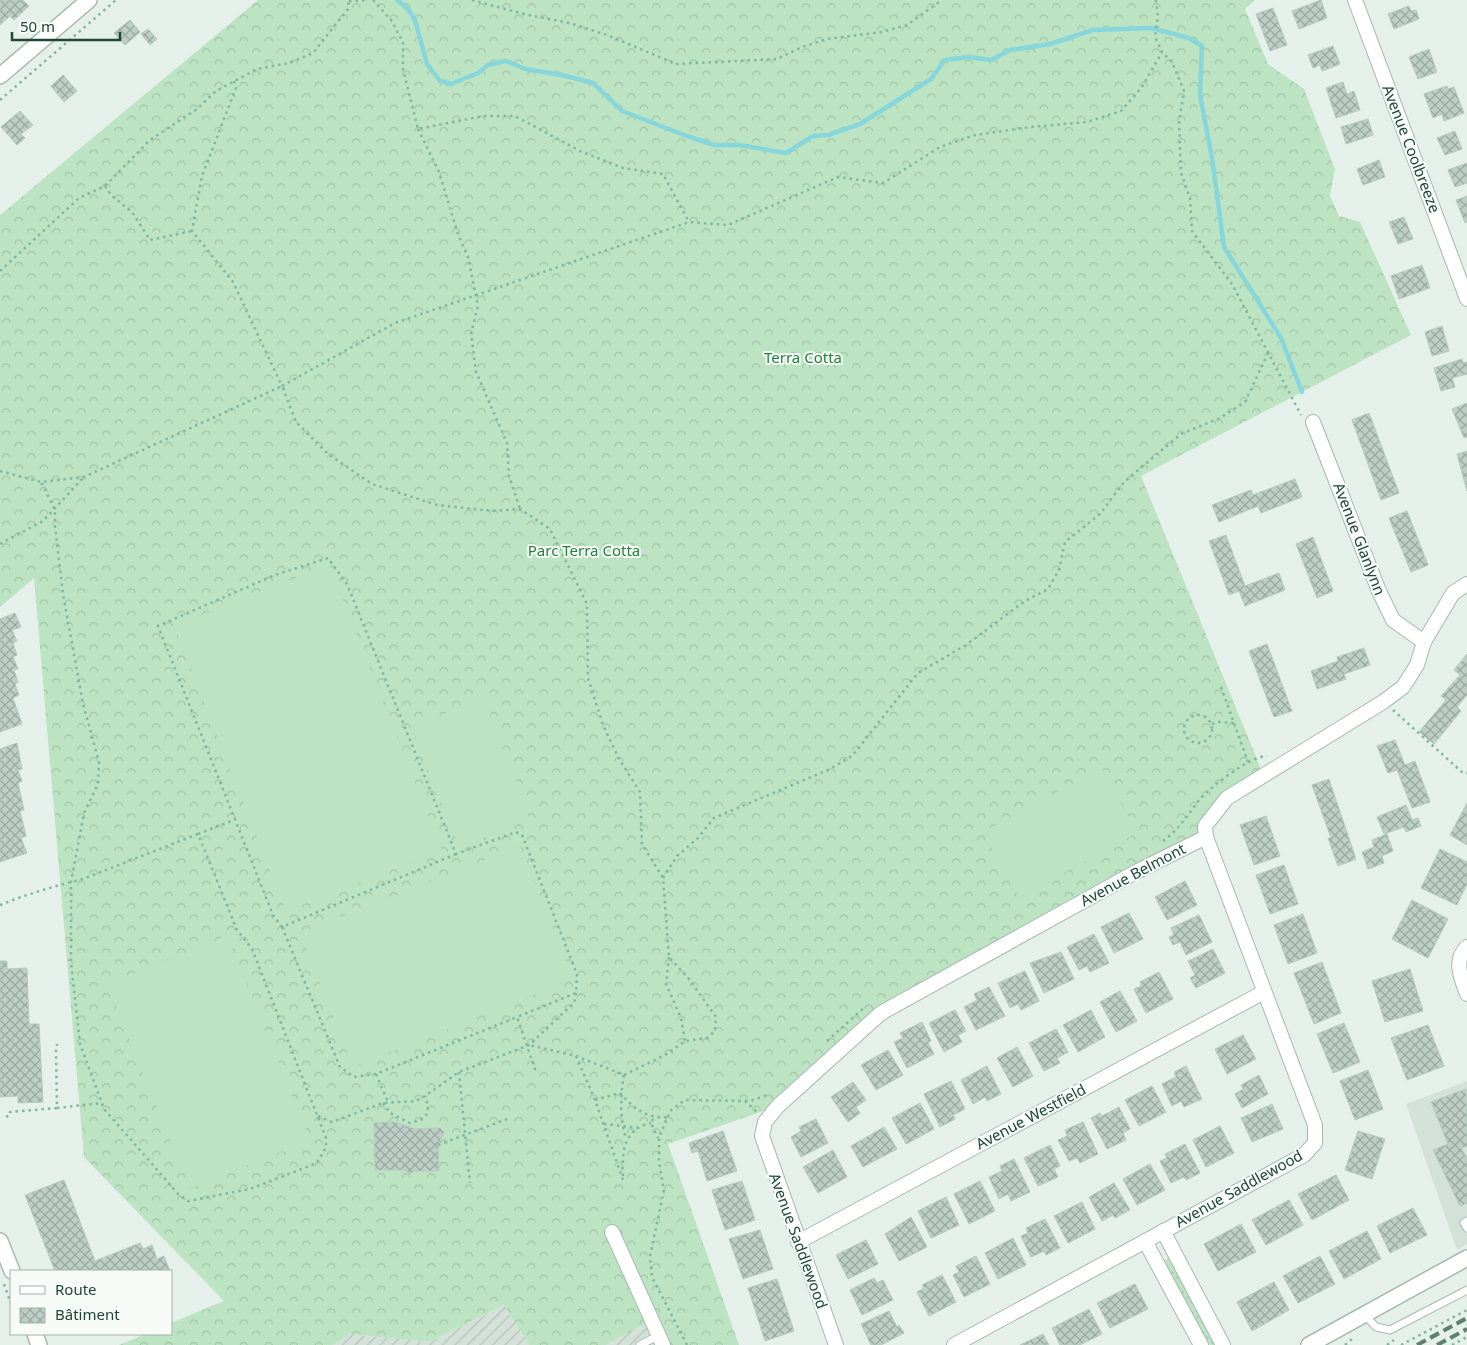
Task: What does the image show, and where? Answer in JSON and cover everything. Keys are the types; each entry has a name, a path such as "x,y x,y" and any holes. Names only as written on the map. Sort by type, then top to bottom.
{"street":[{"path":"0,76 89,0"},
{"name":"Avenue Coolbreeze","path":"1355,0 1467,298"},
{"name":"Avenue Glanlynn","path":"1313,422 1379,591 1393,620 1424,642"},
{"path":"1206,838 1205,826 1227,798 1383,702 1403,687 1417,665 1424,642 1453,593 1467,584"},
{"name":"Avenue Saddlewood","path":"954,1345 1304,1155 1315,1143 1315,1125 1206,838"},
{"name":"Avenue Belmont","path":"762,1136 765,1122 778,1106 881,1013 1136,872 1206,838"},
{"path":"1467,947 1459,961 1459,975 1467,994"},
{"name":"Avenue Westfield","path":"798,1242 1264,992"},
{"name":"Avenue Saddlewood","path":"762,1136 836,1345"},
{"path":"1163,1231 1223,1345"},
{"path":"612,1232 660,1340"},
{"path":"0,1241 7,1276"},
{"path":"1145,1242 1201,1345"},
{"path":"1309,1345 1364,1313 1467,1258"}],"lane":[{"path":"1467,1222 1464,1223 1467,1228"},
{"path":"1364,1313 1373,1325 1381,1330 1390,1330 1467,1290"},
{"path":"640,1345 660,1340"}],"path":[{"path":"0,100 116,0"},
{"path":"0,271 79,198 105,186 150,140 197,109 216,91 257,69 289,63 313,53 348,9 349,1 367,0"},
{"path":"373,0 391,20 403,42 403,69 418,129 439,172 458,234 468,257 478,306 471,333 476,372 507,443 509,476 520,509 550,529 587,604 588,678 603,725 618,757 640,792 642,844 663,878 669,957 666,984 682,1018 684,1042"},
{"path":"472,0 607,35 676,64 777,59 802,47 828,40 882,32 907,25 942,0"},
{"path":"1156,0 1158,17 1155,36 1162,52 1172,62 1184,91 1179,122 1181,173 1190,198 1192,231 1232,284 1303,419 1313,422"},
{"path":"0,471 41,482 84,477 282,386 395,323 476,294 688,222 728,226 838,177 883,183 940,147 975,135 1030,127 1087,122 1121,111 1142,87 1162,52"},
{"path":"234,81 236,88 202,176 192,230 233,282 282,386 296,422 328,454 372,484 437,505 494,511 520,509"},
{"path":"418,129 483,116 515,116 580,151 623,168 663,174 688,222"},
{"path":"105,186 111,195 132,212 150,240 192,230"},
{"path":"663,878 677,856 698,839 714,818 828,770 852,756 918,673 966,645 1025,601 1048,589 1059,570 1065,542 1100,514 1124,482 1181,434 1220,418 1245,402 1268,353"},
{"path":"0,544 43,521 84,477"},
{"path":"41,482 55,510 55,526 63,594 83,704 98,762 98,784 84,813 71,882 71,962 80,1044 102,1103 132,1142 180,1196 188,1201 250,1189 317,1163 326,1147 326,1138 318,1116 252,949 237,930 198,834"},
{"path":"456,854 347,584 328,558 275,574 158,626 234,820 274,915 282,927 340,1067 354,1077 376,1074 576,994"},
{"path":"1221,687 1248,762"},
{"path":"1383,702 1464,773 1467,773"},
{"path":"1196,715 1208,719 1212,724 1210,737 1206,741 1194,742 1185,734 1186,722 1196,715"},
{"path":"1212,724 1219,722 1234,723"},
{"path":"0,905 71,882 234,820"},
{"path":"282,927 456,854 516,832 522,835 577,974 574,1003 528,1045 458,1072 416,1101 382,1103 332,1122 318,1116"},
{"path":"528,1045 576,1056 624,1075 667,1054 684,1042 707,1038 715,1031 716,1017 690,979 669,957"},
{"path":"518,1017 536,1072"},
{"path":"57,1044 57,1108"},
{"path":"576,1056 595,1100 623,1180 622,1155 626,1139 622,1125 620,1093 624,1075"},
{"path":"458,1072 470,1183"},
{"path":"376,1074 388,1102"},
{"path":"595,1100 620,1093"},
{"path":"620,1093 630,1105 653,1119 667,1117"},
{"path":"382,1103 390,1113 410,1123 424,1119 428,1114 429,1107 425,1096"},
{"path":"687,1345 652,1277 650,1256 664,1190 659,1162 659,1138 670,1111 685,1100 745,1100 758,1113"},
{"path":"6,1117 10,1115 10,1112 102,1103"},
{"path":"438,1145 507,1119"},
{"path":"626,1139 640,1128 651,1123 653,1119"},
{"path":"651,1123 659,1138"},
{"path":"603,1124 640,1128"},
{"path":"7,1276 10,1297"},
{"path":"1402,1345 1467,1310"},
{"path":"1452,1345 1467,1337"},
{"path":"1387,1345 1391,1343"}],"shaded area":[{"path":"1467,1081 1467,1244 1457,1250 1406,1104"},
{"path":"505,1305 530,1345 333,1345 350,1334 429,1342"},
{"path":"654,1319 662,1345 605,1345"}],"green space":[{"name":"Terra Cotta","path":"258,0 1255,0 1245,9 1268,64 1304,89 1335,169 1330,196 1339,216 1360,222 1411,335 1141,476 1263,774 1227,798 1206,837 881,1013 778,1106 668,1144 739,1345 669,1345 654,1319 605,1345 530,1345 504,1305 429,1342 350,1334 333,1345 119,1345 144,1335 172,1335 172,1323 224,1301 84,1157 34,578 0,607 0,215"},
{"path":"329,565 442,850 286,911 174,626"},
{"path":"483,698 530,819 459,847 411,727"},
{"path":"1102,768 1137,833 1019,897 983,832"},
{"path":"520,846 573,979 353,1067 300,933"},
{"path":"227,936 310,1140 190,1189 107,984"},
{"path":"1169,1258 1216,1345 1210,1345 1164,1261"}],"building":[{"path":"0,0 23,0 29,6 14,20 10,16 0,25"},
{"path":"1321,0 1327,18 1299,29 1292,11"},
{"path":"1409,6 1411,11 1416,10 1419,19 1394,29 1388,14"},
{"path":"1273,8 1287,45 1270,51 1256,14"},
{"path":"130,20 140,32 125,45 114,33"},
{"path":"148,29 157,39 150,45 141,34"},
{"path":"1333,46 1340,64 1322,71 1320,65 1313,68 1308,55"},
{"path":"1429,49 1437,72 1418,79 1409,57"},
{"path":"63,75 77,91 64,102 51,86"},
{"path":"1343,82 1347,94 1354,91 1360,110 1336,118 1326,88"},
{"path":"1447,86 1448,89 1454,87 1464,113 1444,121 1442,114 1433,118 1424,94"},
{"path":"20,111 33,125 21,134 25,138 17,145 1,127"},
{"path":"1368,119 1373,135 1346,144 1341,127"},
{"path":"1455,131 1462,149 1445,155 1437,138"},
{"path":"1379,160 1385,177 1363,185 1357,169"},
{"path":"1467,163 1467,183 1455,187 1448,170"},
{"path":"1467,196 1467,222 1465,223 1456,200"},
{"path":"1404,217 1413,239 1398,244 1389,222"},
{"path":"1422,265 1430,288 1399,299 1391,276"},
{"path":"1442,326 1449,351 1432,356 1425,332"},
{"path":"1462,359 1463,363 1467,362 1467,374 1452,378 1455,387 1441,391 1434,368"},
{"path":"1467,403 1467,437 1464,438 1452,409"},
{"path":"1369,413 1399,493 1381,500 1352,420"},
{"path":"1467,451 1467,491 1457,454"},
{"path":"1295,479 1302,497 1261,513 1258,506 1219,522 1212,505 1251,490 1253,495"},
{"path":"1407,511 1428,565 1411,572 1389,518"},
{"path":"1226,535 1245,586 1279,573 1285,590 1245,606 1239,591 1229,595 1209,541"},
{"path":"1313,537 1333,591 1317,598 1296,544"},
{"path":"15,613 21,627 12,630 17,641 13,643 17,655 13,657 18,669 14,670 18,682 15,684 19,695 13,698 22,724 0,732 0,619"},
{"path":"1267,644 1292,711 1274,717 1249,651"},
{"path":"1364,648 1370,665 1344,674 1346,679 1317,689 1311,671 1338,661 1337,657"},
{"path":"1467,654 1467,695 1457,707 1461,711 1434,744 1419,732 1446,700 1441,696 1460,675 1454,670"},
{"path":"1395,740 1405,765 1415,761 1430,802 1412,808 1397,770 1388,773 1377,746"},
{"path":"17,743 22,769 18,770 22,781 18,783 24,810 20,811 26,836 21,838 27,853 0,862 0,749"},
{"path":"1329,779 1356,859 1338,866 1328,838 1331,838 1312,785"},
{"path":"1467,803 1467,845 1450,835"},
{"path":"1406,805 1412,820 1418,818 1421,826 1406,832 1404,827 1384,834 1377,817"},
{"path":"1266,816 1280,856 1254,865 1240,825"},
{"path":"1387,834 1393,851 1382,856 1384,863 1368,869 1362,852 1374,847 1372,840"},
{"path":"1440,849 1467,862 1467,884 1457,905 1421,888"},
{"path":"1284,865 1298,904 1270,914 1256,875"},
{"path":"1185,881 1197,905 1167,920 1155,897"},
{"path":"1412,900 1448,919 1428,958 1392,939"},
{"path":"1129,913 1143,939 1114,953 1101,927"},
{"path":"1303,914 1317,953 1288,964 1274,925"},
{"path":"1199,915 1212,942 1186,955 1180,942 1173,945 1169,937 1174,935 1171,928"},
{"path":"1094,934 1109,963 1090,972 1087,966 1079,970 1067,947"},
{"path":"1213,949 1225,973 1196,988 1190,978 1195,975 1188,961"},
{"path":"1061,952 1074,979 1044,993 1030,963"},
{"path":"0,961 7,961 7,969 27,968 29,1024 39,1024 43,1102 18,1103 18,1096 0,1097"},
{"path":"1322,962 1341,1013 1314,1024 1294,973"},
{"path":"1410,969 1423,1011 1385,1022 1372,981"},
{"path":"1025,971 1039,1001 1021,1010 1018,1004 1010,1008 998,983"},
{"path":"1159,972 1173,999 1146,1013 1134,989 1141,986 1140,982"},
{"path":"989,987 1005,1016 976,1030 964,1007 977,1000 974,994"},
{"path":"1120,991 1137,1021 1116,1032 1100,1002"},
{"path":"955,1010 966,1031 958,1035 962,1042 944,1052 929,1023"},
{"path":"1091,1010 1105,1037 1078,1052 1063,1025"},
{"path":"922,1022 931,1041 928,1042 934,1054 907,1068 894,1042 903,1038 900,1033"},
{"path":"1344,1023 1360,1062 1333,1073 1317,1034"},
{"path":"1428,1025 1444,1066 1407,1080 1391,1038"},
{"path":"1056,1029 1068,1052 1057,1058 1060,1063 1044,1071 1029,1043"},
{"path":"1243,1035 1256,1059 1227,1074 1215,1049"},
{"path":"1017,1047 1033,1076 1013,1087 997,1058"},
{"path":"888,1050 903,1075 876,1090 861,1065"},
{"path":"987,1066 1001,1094 987,1101 985,1097 973,1104 961,1080"},
{"path":"1186,1066 1202,1099 1184,1107 1181,1101 1172,1106 1162,1084 1176,1077 1174,1072"},
{"path":"1368,1070 1383,1109 1355,1120 1340,1081"},
{"path":"1259,1075 1268,1094 1242,1108 1235,1094 1243,1089 1241,1085"},
{"path":"951,1081 965,1109 953,1115 955,1119 940,1127 924,1094"},
{"path":"853,1082 866,1100 856,1107 860,1113 848,1122 831,1097"},
{"path":"1152,1086 1166,1112 1139,1126 1125,1100"},
{"path":"1466,1089 1467,1146 1461,1148 1467,1158 1467,1203 1460,1206 1433,1150 1448,1144 1431,1102"},
{"path":"920,1103 934,1129 906,1144 892,1118"},
{"path":"1272,1104 1283,1129 1252,1142 1241,1118"},
{"path":"1119,1107 1130,1129 1123,1133 1126,1140 1107,1149 1091,1118 1100,1113 1102,1116"},
{"path":"816,1119 828,1143 801,1157 791,1137 801,1131 799,1127"},
{"path":"394,1122 415,1129 440,1128 444,1132 438,1145 439,1171 414,1171 410,1174 405,1170 375,1170 374,1123"},
{"path":"1083,1122 1098,1154 1080,1163 1077,1158 1069,1161 1058,1140 1067,1136 1065,1130"},
{"path":"1220,1126 1234,1153 1206,1167 1193,1140"},
{"path":"884,1127 897,1149 863,1167 851,1146"},
{"path":"723,1131 737,1171 707,1181 698,1151 692,1153 689,1143"},
{"path":"1358,1131 1385,1139 1372,1179 1345,1170"},
{"path":"1185,1144 1200,1173 1186,1180 1184,1177 1171,1183 1160,1161 1167,1158 1165,1154"},
{"path":"1050,1145 1060,1166 1054,1169 1058,1177 1038,1186 1024,1158"},
{"path":"833,1150 847,1177 818,1193 803,1167"},
{"path":"1014,1159 1030,1192 1011,1201 1008,1194 999,1199 989,1177 1002,1171 1000,1166"},
{"path":"1150,1164 1165,1190 1137,1205 1123,1179"},
{"path":"1336,1175 1349,1200 1312,1220 1298,1194"},
{"path":"64,1180 95,1261 140,1243 143,1249 152,1245 157,1259 164,1256 170,1270 55,1270 25,1195"},
{"path":"742,1181 755,1220 725,1230 712,1190"},
{"path":"980,1181 995,1211 969,1224 954,1194"},
{"path":"1114,1183 1130,1210 1115,1218 1113,1215 1102,1221 1089,1197"},
{"path":"946,1197 959,1225 931,1238 918,1211"},
{"path":"1289,1200 1303,1225 1266,1245 1252,1220"},
{"path":"1082,1202 1095,1229 1068,1243 1054,1216"},
{"path":"1413,1208 1427,1235 1390,1253 1377,1226"},
{"path":"911,1217 927,1247 899,1261 885,1234"},
{"path":"1045,1219 1060,1248 1046,1255 1044,1251 1031,1257 1021,1236 1028,1233 1026,1228"},
{"path":"1241,1224 1256,1252 1218,1271 1204,1244"},
{"path":"760,1230 773,1269 743,1279 729,1239"},
{"path":"1367,1231 1381,1259 1344,1279 1329,1251"},
{"path":"1013,1238 1026,1265 998,1279 985,1253"},
{"path":"866,1240 878,1264 848,1279 836,1255"},
{"path":"976,1256 990,1284 964,1297 953,1275 959,1272 956,1266"},
{"path":"1320,1256 1335,1284 1298,1303 1283,1276"},
{"path":"942,1275 956,1302 929,1316 917,1292 924,1288 922,1285"},
{"path":"874,1278 877,1283 883,1280 893,1300 862,1315 850,1290"},
{"path":"777,1279 794,1331 765,1341 748,1288"},
{"path":"1274,1282 1289,1310 1252,1331 1237,1302"},
{"path":"1135,1284 1148,1309 1110,1328 1097,1303"},
{"path":"1089,1309 1102,1334 1080,1345 1060,1345 1052,1328"},
{"path":"889,1311 897,1327 899,1325 904,1333 881,1345 871,1345 861,1324"},
{"path":"1043,1334 1049,1345 1020,1345"}],"waterway":[{"path":"397,0 408,9 415,20 427,64 440,81 451,84 478,73 488,65 506,61 525,69 562,75 593,83 622,111 714,145 739,145 786,153 813,136 828,135 860,124 931,79 945,60 969,57 991,60 1010,50 1050,44 1093,30 1151,28 1189,38 1202,46 1200,95 1212,158 1224,247 1281,338 1302,392"}],"railway":[{"path":"1417,1345 1467,1318"},
{"path":"1437,1345 1467,1329"}],"park label":[{"name":"Parc Terra Cotta","path":"584,551"}]}
